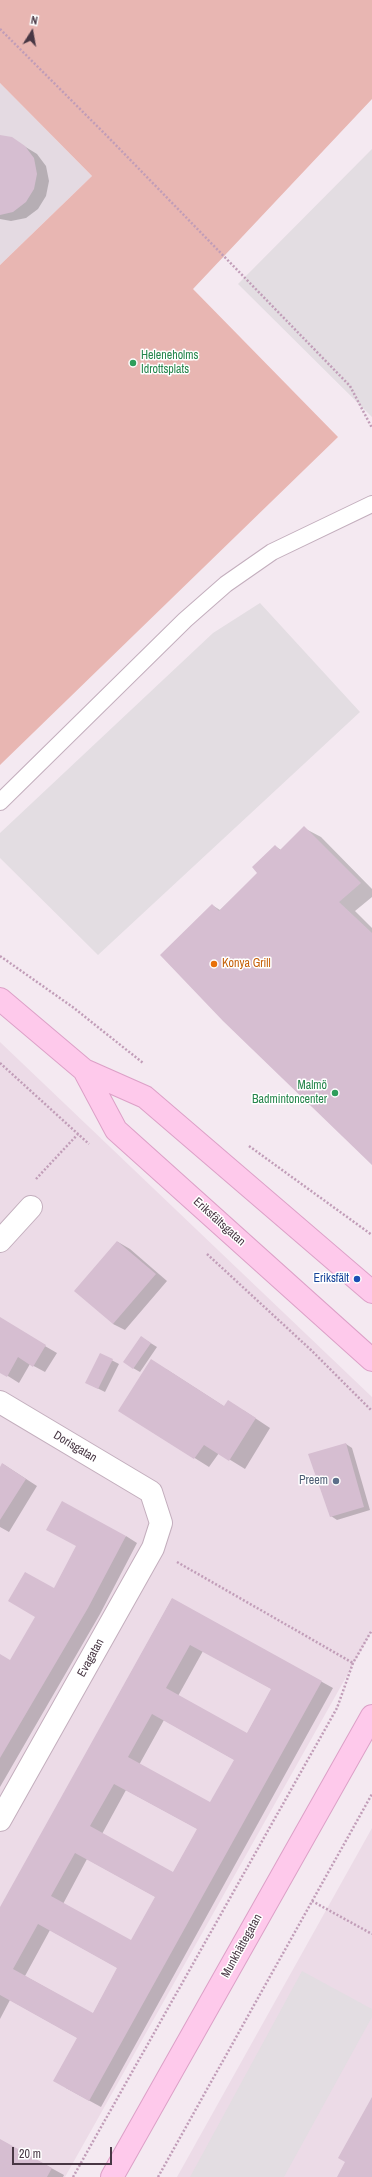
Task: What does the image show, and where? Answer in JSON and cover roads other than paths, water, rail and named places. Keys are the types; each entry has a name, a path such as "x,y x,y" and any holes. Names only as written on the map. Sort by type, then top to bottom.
{"street":[{"name":"Eriksfältsgatan","path":"0,999 84,1070 145,1097 372,1292"},
{"name":"Eriksfältsgatan","path":"84,1070 116,1130 372,1360"},
{"path":"0,1241 31,1207"},
{"name":"Dorisgatan","path":"0,1402 151,1492"},
{"name":"Evagatan","path":"0,1820 153,1548 161,1523 151,1492"},
{"name":"Munkhättegatan","path":"112,2177 372,1716"}],"lane":[{"path":"0,802 185,620 226,584 272,552 372,504"}],"place":[{"name":"Heleneholms Idrottsplats","path":"133,363"},
{"name":"Konya Grill","path":"214,964"},
{"name":"Malmö Badmintoncenter","path":"335,1093"},
{"name":"Eriksfält","path":"357,1279"},
{"name":"Preem","path":"336,1481"}]}
